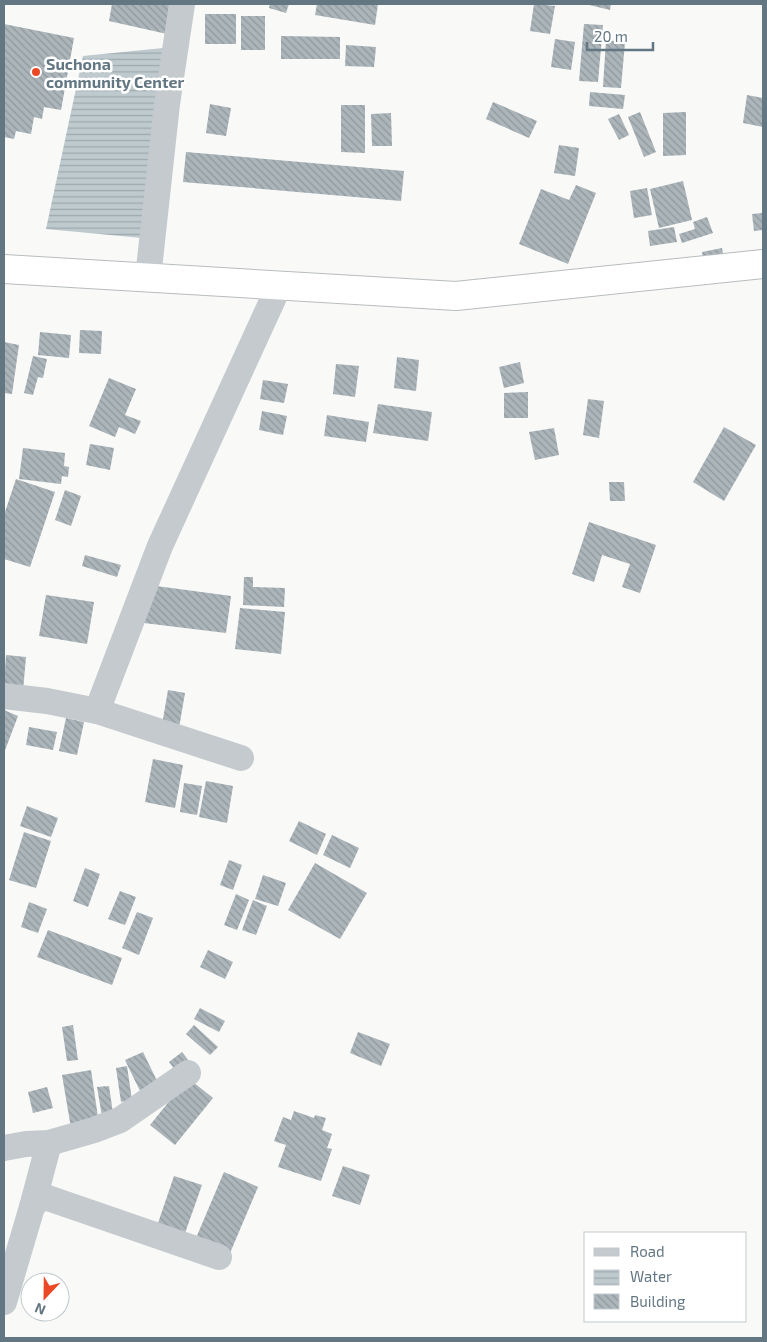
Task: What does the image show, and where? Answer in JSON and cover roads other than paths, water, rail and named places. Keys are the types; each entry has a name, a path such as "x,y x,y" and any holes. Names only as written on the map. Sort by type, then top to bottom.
{"highway":[{"path":"4,269 456,296 763,264"}],"street":[{"path":"148,278 168,104 182,4"},
{"path":"97,711 160,546 279,286"},
{"path":"4,696 97,711 242,758"},
{"path":"4,1148 26,1144 49,1143 94,1130 120,1120 188,1073"},
{"path":"4,1302 49,1143"},
{"path":"32,1207 38,1200 46,1197 220,1257"}],"water":[{"path":"173,47 142,238 46,229 83,56"}],"place":[{"name":"Suchona community Center","path":"36,72"}]}
